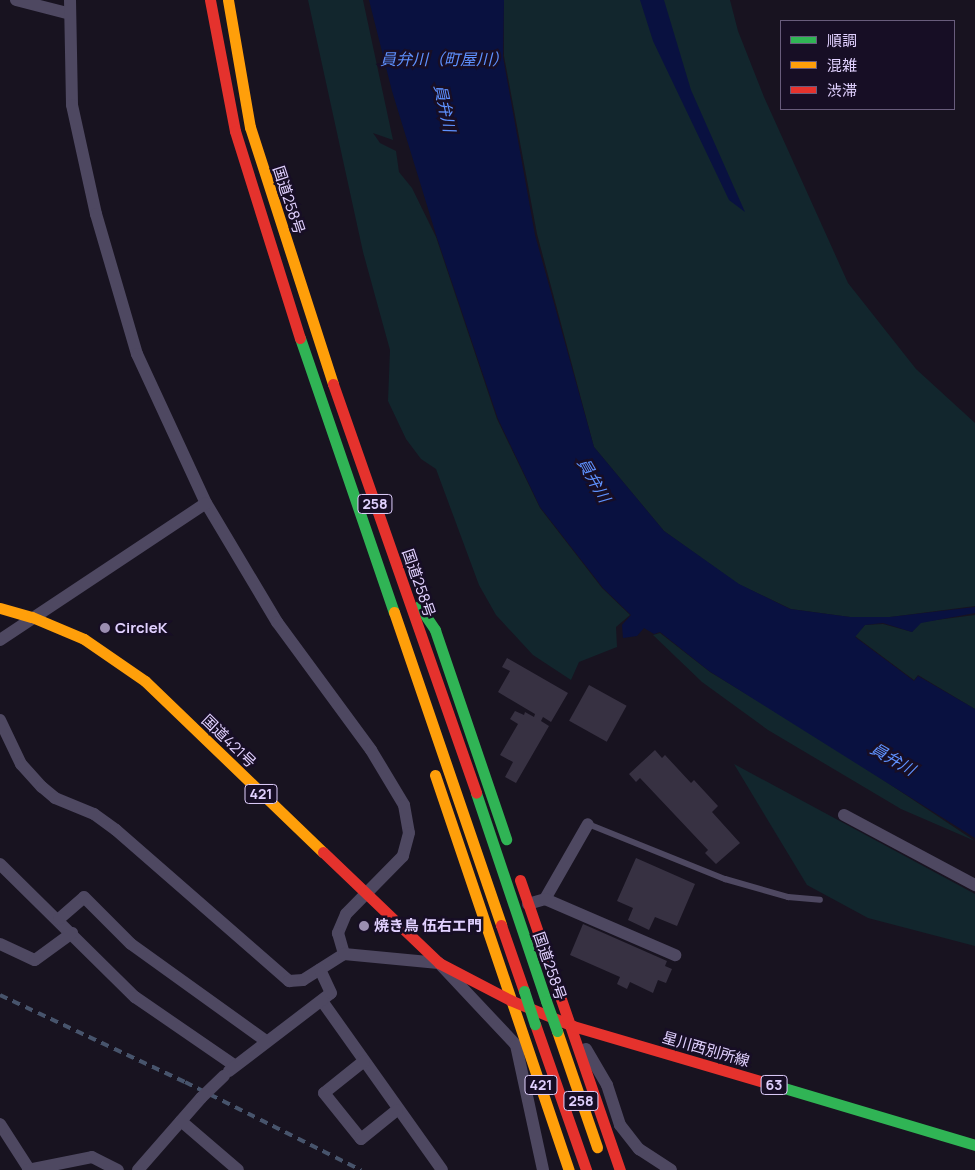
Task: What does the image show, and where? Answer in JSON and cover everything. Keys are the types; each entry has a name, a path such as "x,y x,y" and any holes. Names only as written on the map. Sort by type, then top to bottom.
{"main road":[{"name":"国道258号","path":"210,0 235,131 278,275 586,1170"},
{"name":"国道258号","path":"228,0 250,127 343,415 405,585 602,1161"},
{"path":"362,520 371,583 393,648"},
{"path":"405,585 436,630 509,847"},
{"name":"国道421号","path":"0,608 32,617 84,639 145,682 364,894 439,963 510,1000 573,1026"},
{"path":"430,760 510,1000"},
{"path":"516,866 573,1026 620,1170"},
{"name":"421","path":"510,1000 569,1170"},
{"name":"星川西別所線","path":"573,1026 975,1145"}],"street":[{"path":"16,0 67,14"},
{"path":"70,0 67,14 72,105 96,214 137,354 206,503 277,622 370,750 404,805 409,833 403,856 364,894 340,924 338,933 344,954"},
{"path":"0,640 206,503"},
{"path":"0,720 21,764 42,787 55,798 94,814 116,830 289,981 303,980 344,954 439,963 516,1045 543,1170"},
{"path":"844,815 975,885"},
{"path":"528,904 545,898 588,824"},
{"path":"0,864 23,890 59,919 135,997 234,1065"},
{"path":"59,919 84,897 131,944 266,1041"},
{"path":"545,898 675,955"},
{"path":"0,944 35,960 72,933"},
{"path":"145,1168 181,1121 234,1065 331,993 320,969"},
{"path":"322,1001 397,1110 442,1170"},
{"path":"573,1026 607,1085 620,1125 639,1149 671,1170"},
{"path":"364,1061 324,1093 361,1139 397,1110"},
{"path":"181,1121 238,1170"},
{"path":"0,1124 28,1170 92,1157 118,1170"}],"lane":[{"path":"588,824 725,878 788,897 820,900"}],"shaded area":[{"path":"308,0 363,0 393,140 373,133 380,143 396,151 399,172 412,188 436,237 497,419 540,508 602,588 630,615 616,627 617,647 579,662 571,680 533,655 496,615 479,585 436,469 421,459 406,439 388,401 390,350 363,252"},
{"path":"504,0 730,0 738,31 764,97 848,283 916,369 975,423 975,606 890,617 850,617 791,609 738,584 664,531 594,447 537,234 504,56"},
{"path":"975,615 975,709 918,675 914,680 855,636 865,625 883,624 912,632 921,622"},
{"path":"660,633 710,672 835,748 975,841 901,809 768,730 702,682 653,635"},
{"path":"734,764 975,894 975,946 868,918 807,885"}],"water":[{"path":"369,0 504,0 503,57 535,235 594,447 664,531 739,584 790,609 850,617 890,617 975,607 975,613 921,623 912,632 883,623 865,625 855,637 914,681 918,676 975,709 975,838 709,671 660,632 654,634 644,628 637,636 623,638 622,625 631,615 603,588 540,507 498,419 437,238 392,91"},
{"path":"640,0 664,0 691,90 745,212 729,200 653,41"}],"building":[{"path":"507,658 568,693 551,722 543,717 541,721 549,726 516,783 505,777 513,762 500,755 518,724 510,719 515,711 524,715 525,712 534,717 535,714 498,692 510,671 502,667"},
{"path":"589,685 627,706 607,742 569,721"},
{"path":"655,750 662,758 665,755 691,783 694,780 718,806 712,812 740,843 716,864 705,853 708,850 640,778 636,782 629,774"},
{"path":"636,858 695,884 677,926 655,917 649,930 628,920 633,908 617,901"},
{"path":"583,924 667,961 665,966 672,969 666,983 658,980 653,993 630,982 627,989 617,984 620,977 570,955"}],"railway":[{"path":"0,995 185,1082 361,1170"}],"traffic: fast":[{"path":"300,338 394,612"},
{"path":"419,606 435,630 506,839"},
{"path":"476,793 546,1001"},
{"path":"524,991 535,1024"},
{"path":"546,1001 557,1031"},
{"path":"774,1085 975,1145"}],"traffic: slow":[{"path":"228,0 250,127 333,384"},
{"path":"0,608 32,617 84,639 145,681 323,852"},
{"path":"394,612 501,925"},
{"path":"435,775 569,1170"},
{"path":"557,1031 597,1147"}],"traffic: jam":[{"path":"210,0 235,131 300,338"},
{"path":"333,384 476,793"},
{"path":"323,852 439,963 510,1000 573,1026"},
{"path":"520,880 620,1170"},
{"path":"501,925 524,991"},
{"path":"535,1024 586,1170"},
{"path":"573,1026 774,1085"}],"place":[{"name":"CircleK","path":"105,628"},
{"name":"焼き鳥 伍右エ門","path":"364,926"}],"water label":[{"name":"員弁川（町屋川）","path":"444,59"},
{"name":"員弁川","path":"445,108"},
{"name":"員弁川","path":"594,480"},
{"name":"員弁川","path":"893,759"}]}
